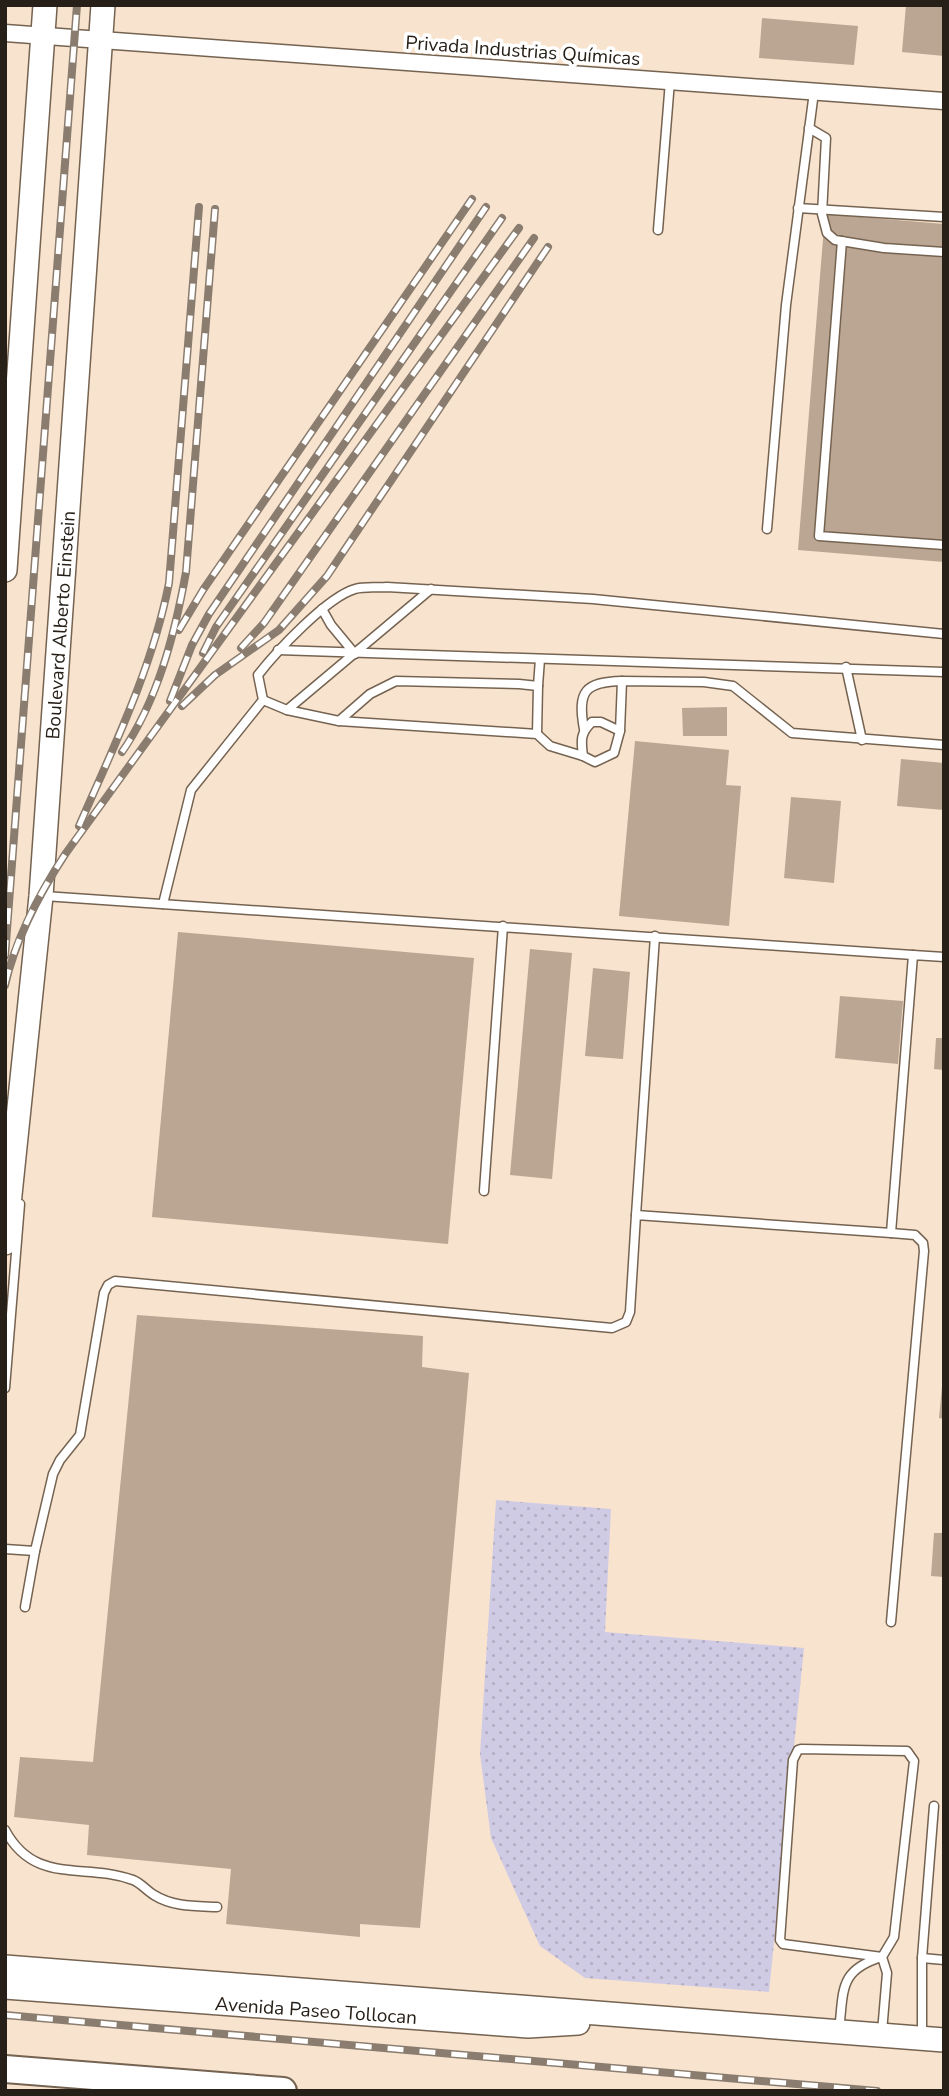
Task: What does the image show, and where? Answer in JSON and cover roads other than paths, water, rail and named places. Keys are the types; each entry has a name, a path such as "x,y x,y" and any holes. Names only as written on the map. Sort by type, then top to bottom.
{"highway":[{"path":"5,2069 283,2091"}],"main road":[{"path":"5,570 45,5"},
{"name":"Boulevard Alberto Einstein","path":"5,1243 9,1157 41,896 103,5"},
{"name":"Avenida Paseo Tollocan","path":"7,1970 296,2009 528,2026 587,2022 625,2015"},
{"name":"Avenida Paseo Tollocan","path":"7,1970 933,2039"}],"street":[{"name":"Privada Industrias Químicas","path":"5,33 944,101"}],"lane":[{"path":"658,230 670,81"},
{"path":"767,529 777,387 814,92"},
{"path":"809,128 826,138 824,225 827,233 835,240 944,252"},
{"path":"798,208 944,217"},
{"path":"842,241 819,536 944,545"},
{"path":"163,904 191,790 263,700 258,675 278,650 322,609 354,589 387,587 593,599 944,634"},
{"path":"287,710 431,589"},
{"path":"322,609 331,625 355,654"},
{"path":"278,650 944,672"},
{"path":"537,734 540,659"},
{"path":"846,667 862,740"},
{"path":"339,722 370,694 396,681 538,686"},
{"path":"263,700 287,710 339,722 537,734 550,746 595,762 614,753 620,731 622,681"},
{"path":"583,756 580,740 584,729 582,699 586,689 605,682 622,681 704,682 733,687 792,733 944,745"},
{"path":"584,729 592,722 601,722 620,731"},
{"path":"41,896 944,957"},
{"path":"484,1191 503,926"},
{"path":"25,1607 34,1551 53,1474 80,1434 104,1293 110,1283 129,1282 611,1328 626,1322 630,1311 655,936"},
{"path":"891,1233 913,955"},
{"path":"5,1388 22,1187 9,1157"},
{"path":"636,1214 915,1235 923,1243 925,1251 891,1622"},
{"path":"5,1549 34,1551"},
{"path":"839,2032 844,1989 848,1979 862,1963 882,1957 890,1947 896,1928 913,1756 907,1751 798,1750 793,1760 780,1940 783,1944 882,1957"},
{"path":"933,2039 922,1958 934,1806"},
{"path":"5,1830 14,1846 28,1859 45,1866 132,1879 154,1895 175,1903 217,1907"},
{"path":"882,1957 887,1973 882,2035"},
{"path":"922,1958 944,1960"}],"railway":[{"path":"5,956 77,5"},
{"path":"179,630 203,590 472,199"},
{"path":"79,826 142,677 162,615 169,583 199,207"},
{"path":"170,701 192,645 209,614 486,207"},
{"path":"122,752 146,711 155,688 176,619 186,572 215,209"},
{"path":"203,653 216,627 502,218"},
{"path":"5,985 15,950 30,916 66,853 519,228"},
{"path":"241,648 264,623 534,238"},
{"path":"182,706 215,675 279,630 327,576 548,247"},
{"path":"5,2015 877,2091"}]}
